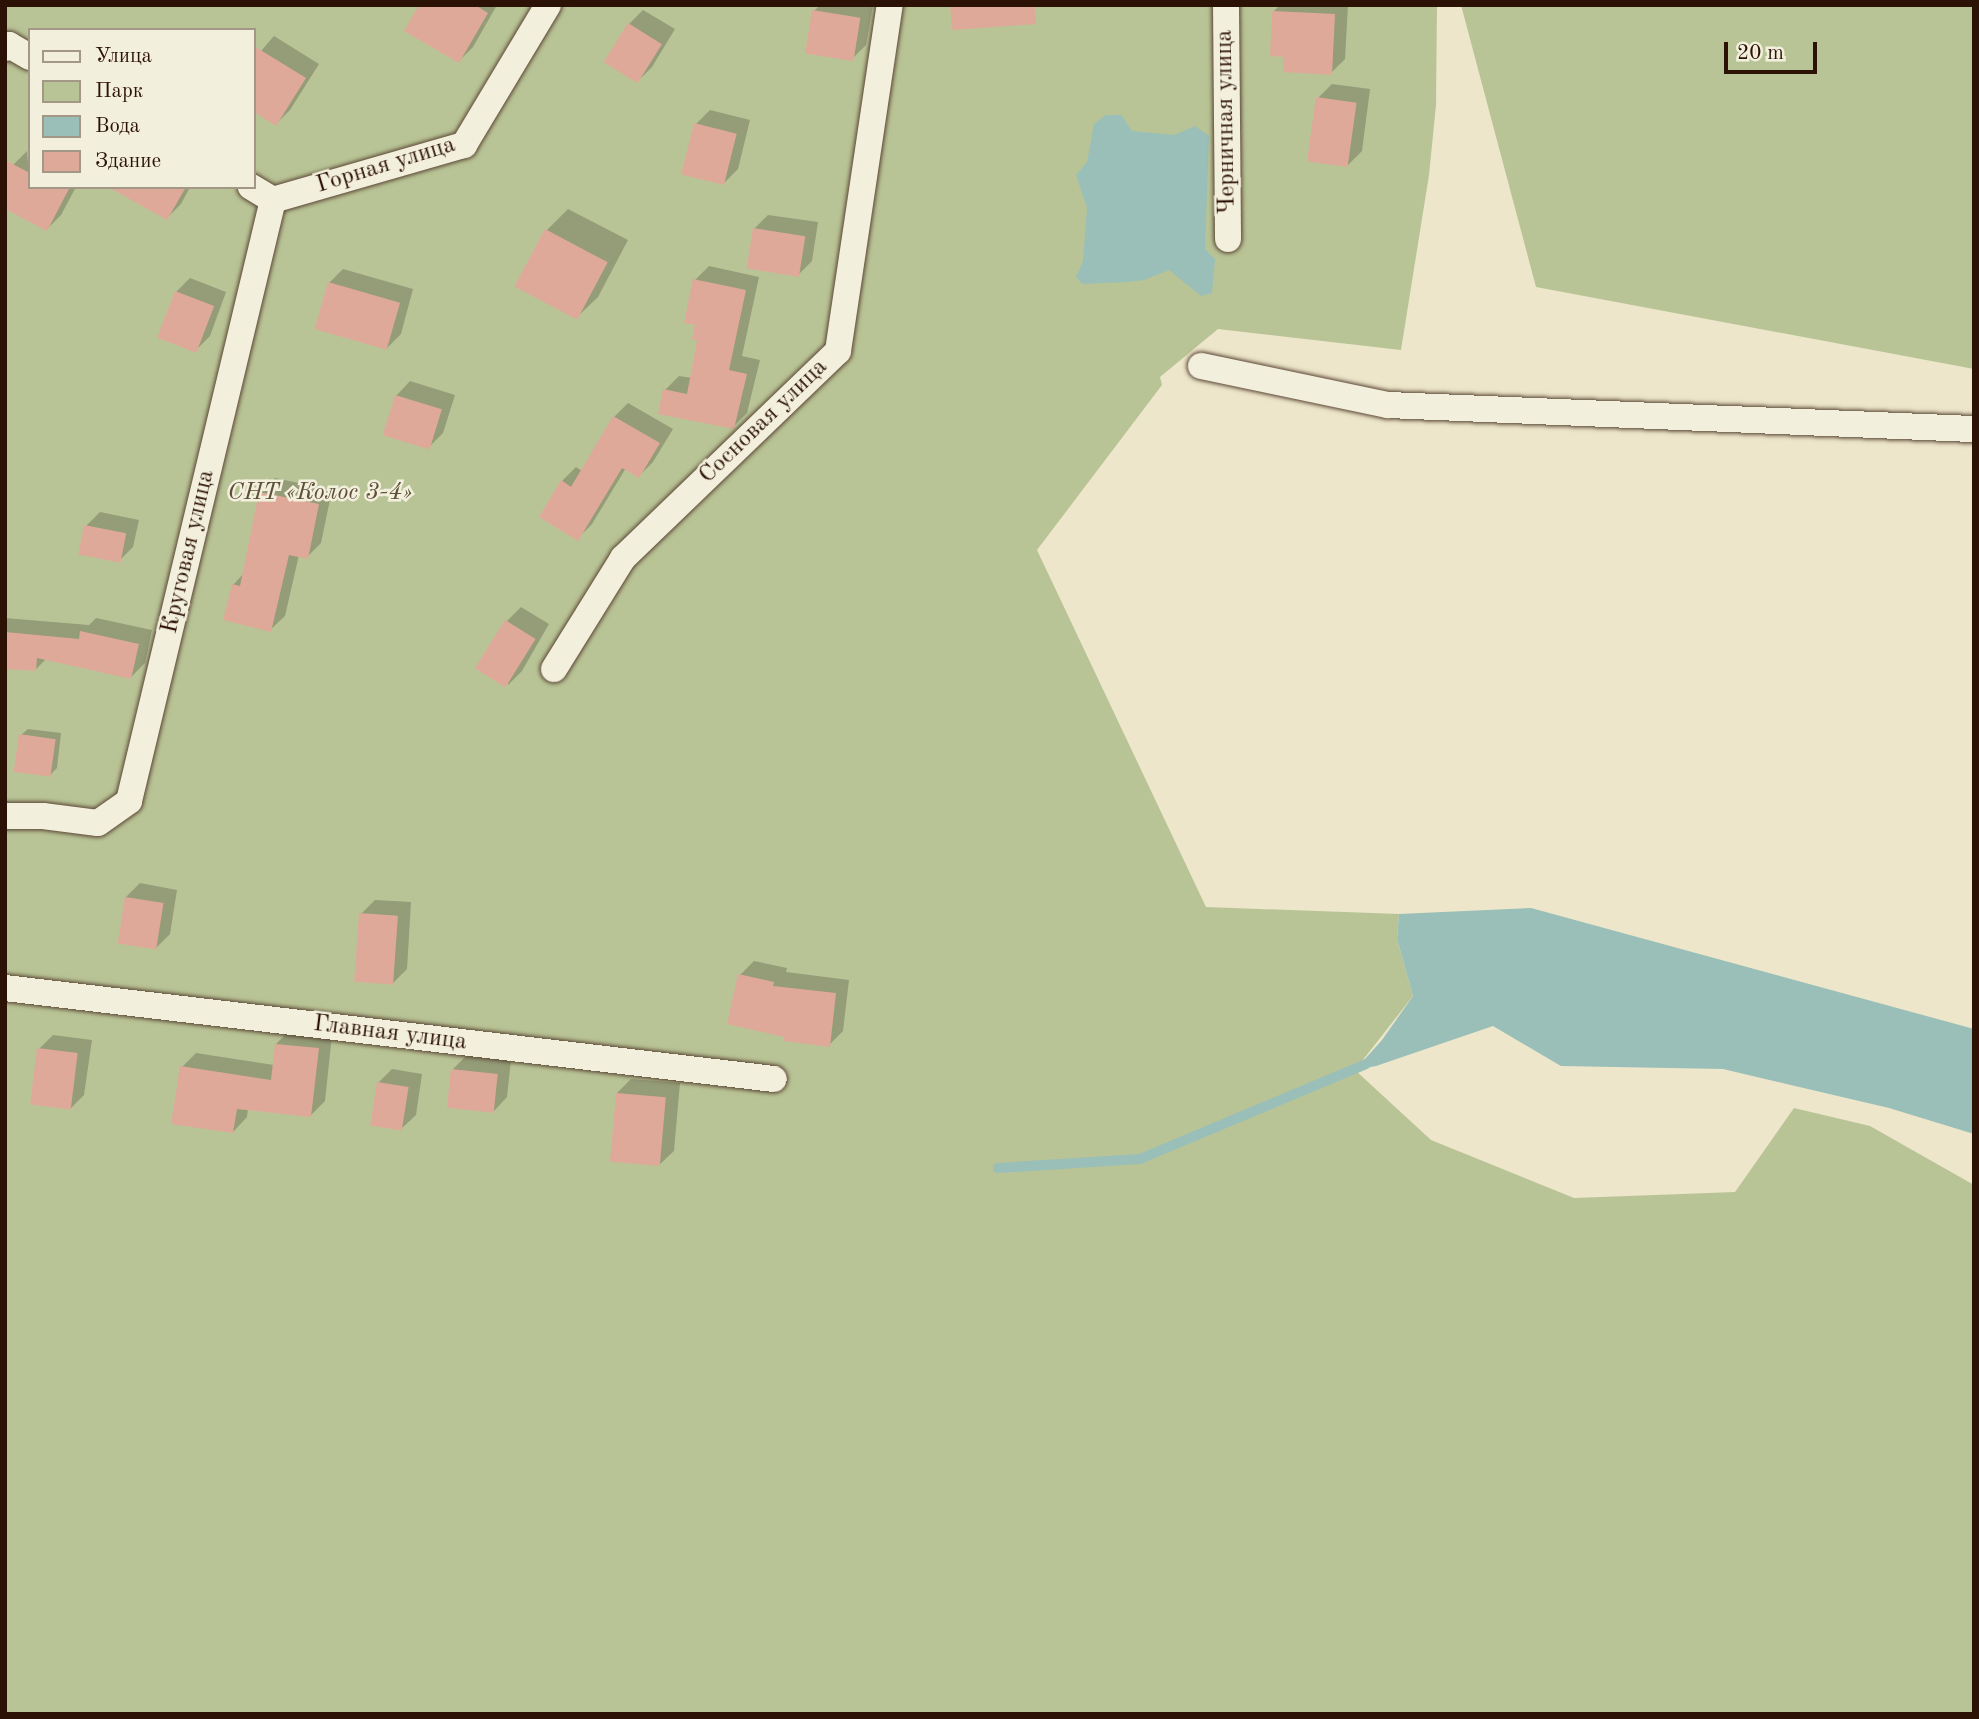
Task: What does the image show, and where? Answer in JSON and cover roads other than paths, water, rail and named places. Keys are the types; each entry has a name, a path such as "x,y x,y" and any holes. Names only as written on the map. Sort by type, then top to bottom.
{"street":[{"name":"Горная улица","path":"262,194 464,145 548,5"},
{"name":"Сосновая улица","path":"554,669 622,558 838,351 890,5"},
{"name":"Черничная улица","path":"1226,5 1228,239"},
{"path":"5,48 9,45 28,56"},
{"name":"Круговая улица","path":"5,816 43,816 98,823 129,801 262,194"},
{"path":"1201,366 1388,405 1974,429"},
{"name":"Главная улица","path":"5,988 774,1079"}],"water":[{"path":"1106,115 1121,115 1132,131 1174,135 1195,126 1209,136 1205,249 1215,259 1212,293 1201,296 1169,270 1144,280 1128,282 1082,284 1076,277 1083,261 1087,208 1076,175 1087,162 1094,124"},
{"path":"1531,908 1974,1029 1974,1134 1889,1108 1723,1069 1561,1066 1493,1026 1376,1066 1355,1070 1382,1040 1413,996 1397,939 1399,914"}],"waterway":[{"path":"998,1168 1140,1159 1366,1064"}],"park label":[{"name":"СНТ «Колос 3-4»","path":"320,494"}]}
